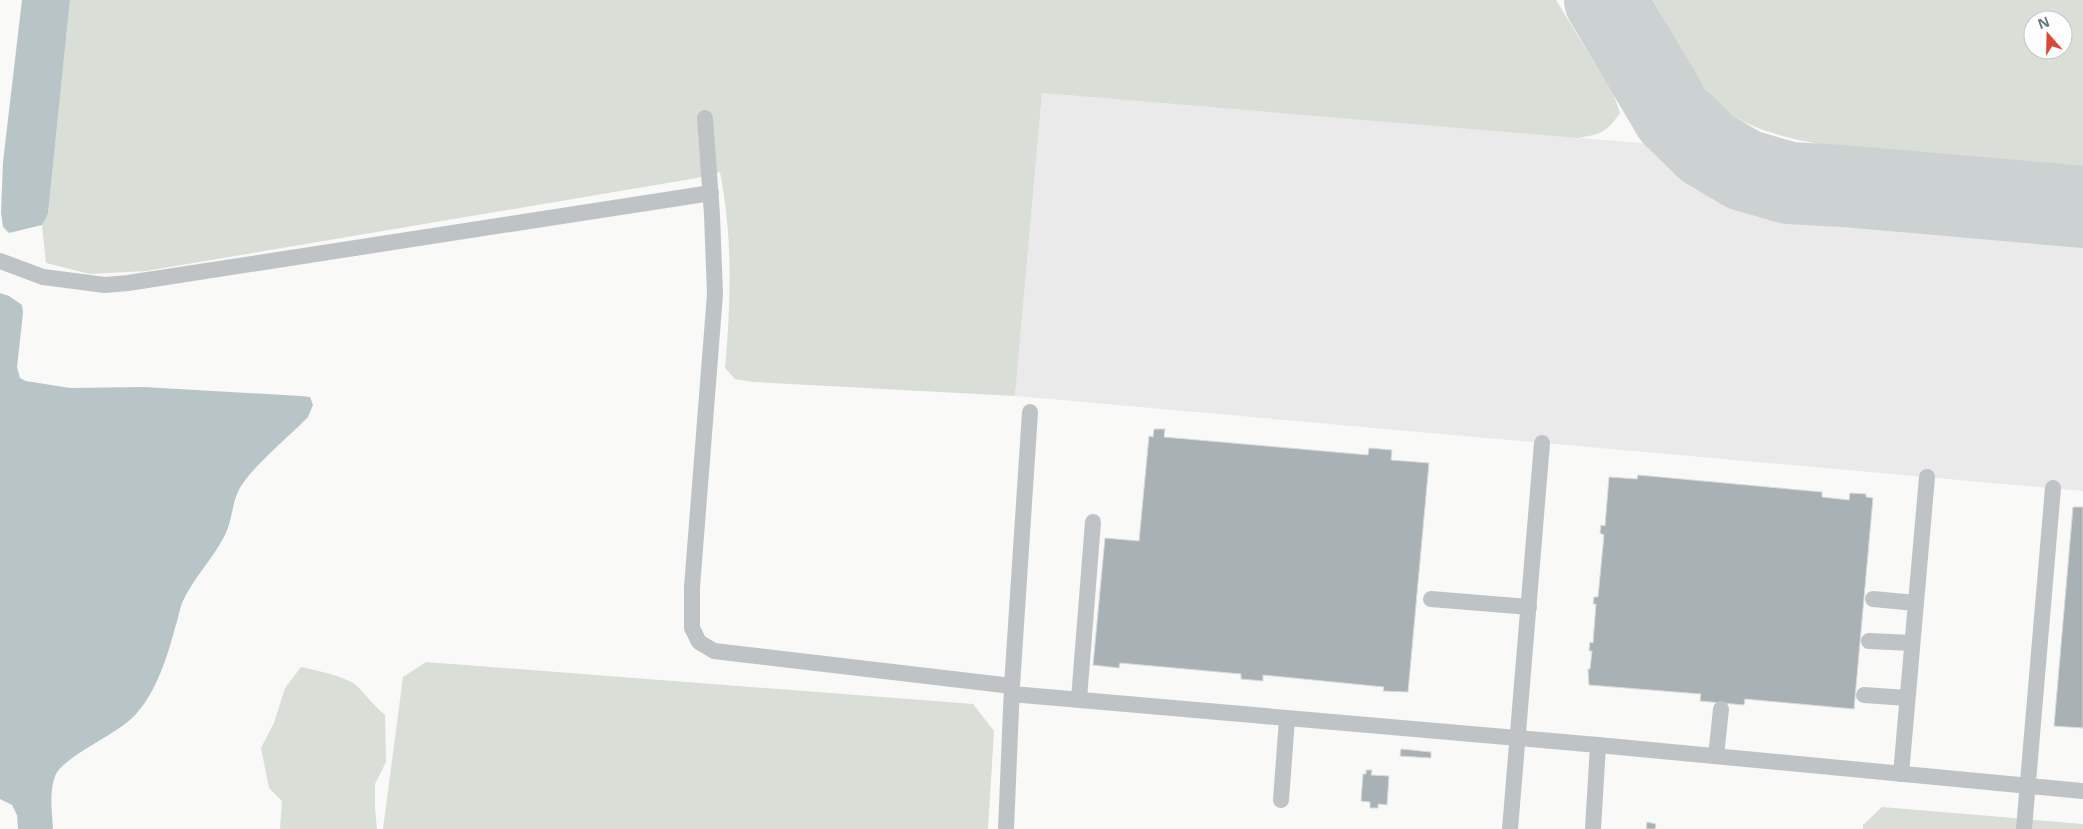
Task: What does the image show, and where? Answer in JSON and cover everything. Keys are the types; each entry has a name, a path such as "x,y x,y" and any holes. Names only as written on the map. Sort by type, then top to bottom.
{"lane":[{"path":"705,118 711,193 715,294 691,604 692,628 699,642 714,651 1079,700 1598,745 2083,791"},
{"path":"0,261 43,277 105,285 128,283 711,193"},
{"path":"1006,829 1012,690 1030,412"},
{"path":"1510,829 1542,443"},
{"path":"1901,774 1927,477"},
{"path":"2024,829 2053,488"},
{"path":"1079,700 1093,522"},
{"path":"1431,599 1529,607"},
{"path":"1873,599 1916,603"},
{"path":"1869,641 1912,644"},
{"path":"1864,695 1907,698"},
{"path":"1716,756 1721,709"},
{"path":"1281,800 1287,719"},
{"path":"1593,829 1598,745"}],"shaded area":[{"path":"22,0 70,0 48,214 42,225 9,233 3,227 1,213 3,162"},
{"path":"70,0 1556,0 1613,93 1620,113 1611,125 1602,132 1578,138 1042,93 1015,396 753,382 735,379 725,368 730,270 727,221 720,172 697,178 146,271 90,274 46,263 42,225 48,214"},
{"path":"1653,0 2083,0 2083,169 1819,144 1782,136 1747,123 1725,110 1705,88"},
{"path":"1042,93 2083,180 2083,491 1015,396"},
{"path":"0,293 9,296 22,305 23,313 17,367 20,378 26,381 70,388 144,387 301,396 310,397 313,405 308,417 243,483 234,502 225,535 182,603 165,662 150,695 128,722 69,761 60,768 55,776 51,795 53,829 18,829 17,815 12,805 0,799"},
{"path":"426,662 973,704 994,731 988,829 383,829 403,677"},
{"path":"301,667 331,674 353,683 385,715 386,762 375,784 377,829 280,829 282,801 269,788 261,748 274,723 285,688"},
{"path":"1882,807 2083,824 2083,829 1863,829 1863,825"}],"building":[{"path":"1154,429 1165,429 1164,437 1368,455 1369,448 1392,450 1391,460 1429,463 1408,692 1383,691 1384,687 1263,675 1263,681 1241,679 1241,674 1120,663 1119,668 1093,665 1105,538 1139,541 1149,436 1153,437"},
{"path":"1638,475 1822,492 1822,497 1849,500 1850,493 1866,494 1866,497 1873,498 1854,709 1745,699 1744,705 1700,701 1701,694 1589,685 1588,669 1590,669 1592,651 1589,651 1590,642 1593,643 1596,604 1593,604 1594,597 1598,597 1604,535 1600,533 1601,525 1605,526 1609,477 1637,479"},
{"path":"2073,507 2083,507 2083,728 2054,726"},
{"path":"1401,749 1431,752 1431,758 1400,756"},
{"path":"1366,770 1372,770 1371,775 1389,776 1387,805 1378,804 1378,808 1370,808 1370,802 1361,801 1363,774 1366,774"},
{"path":"1647,822 1656,824 1655,829 1646,829"}],"taxiway":[{"path":"1605,0 1673,115 1707,148 1744,170 1789,183 2083,207"}]}
